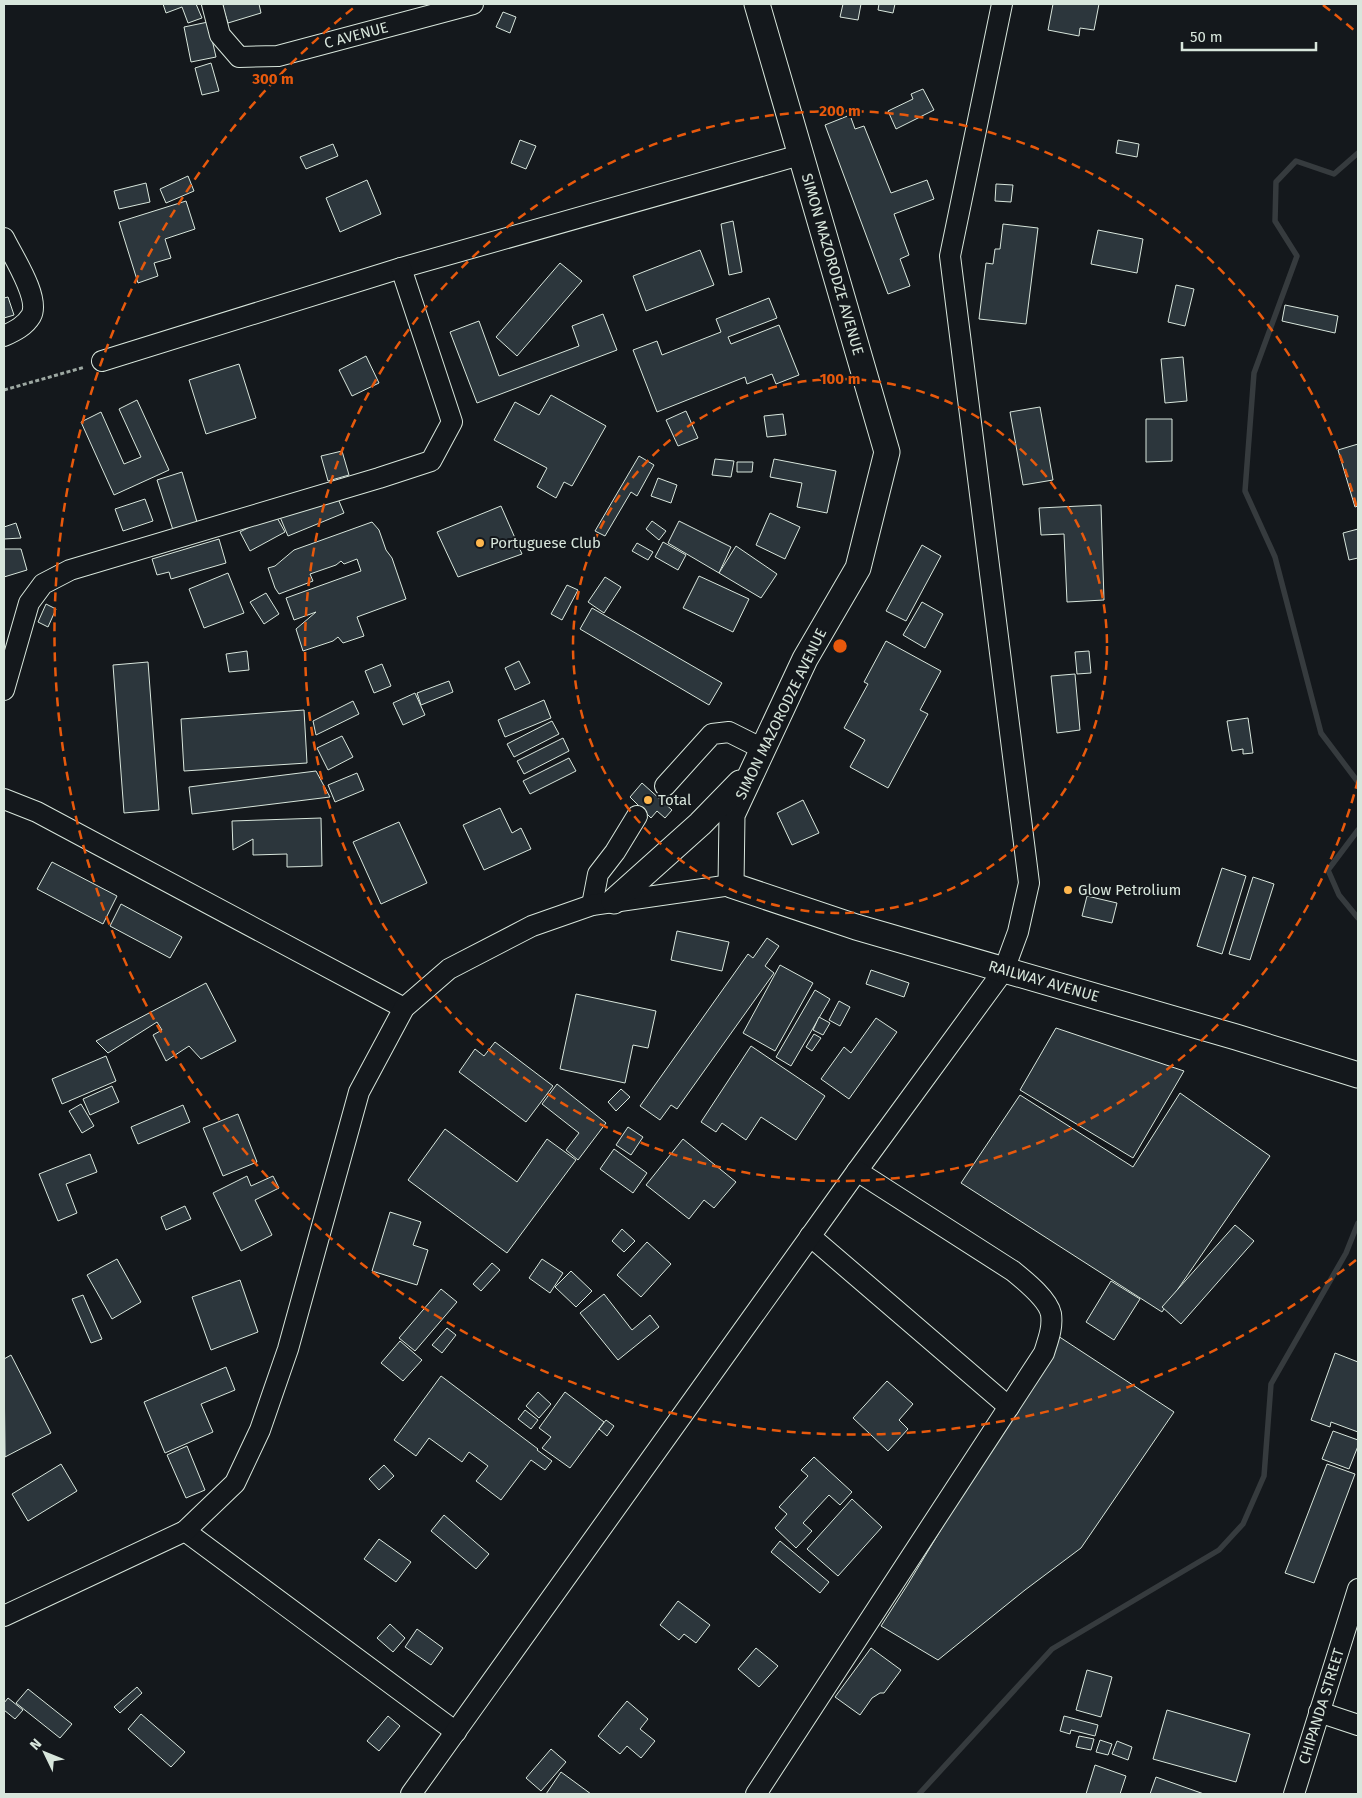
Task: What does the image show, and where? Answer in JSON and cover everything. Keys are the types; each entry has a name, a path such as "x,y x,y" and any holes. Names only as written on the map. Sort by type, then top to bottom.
{"main road":[{"name":"SIMON MAZORODZE AVENUE","path":"730,885 732,816 805,659 858,568 887,452 757,4"},
{"path":"603,903 700,824 752,771"},
{"name":"RAILWAY AVENUE","path":"730,885 856,927 1236,1037 1358,1075"}],"street":[{"name":"C AVENUE","path":"212,4 220,35 239,58 278,56 470,4"},
{"path":"411,1794 810,1236 1004,970 1018,932 1029,883 950,256 1002,4"},
{"path":"102,361 401,268 800,155"},
{"path":"4,238 33,295 32,314 22,327 4,336"},
{"path":"4,690 29,602 43,584 70,570 370,481 431,461 452,422 401,268"},
{"path":"665,786 712,734 729,732 763,749"},
{"path":"4,799 37,812 404,1008"},
{"path":"603,903 598,874 615,852 638,816"},
{"path":"4,1616 185,1531 235,1483 260,1430 288,1349 359,1092 404,1008 449,969 532,926 603,903 730,885"},
{"path":"756,1794 1009,1407 1044,1352 1051,1332 1051,1312 1033,1287 1013,1271 857,1171"},
{"path":"810,1236 1009,1407"},
{"path":"185,1531 456,1732"},
{"name":"CHIPANDA STREET","path":"1294,1794 1358,1589"},
{"path":"1319,1712 1358,1725"}],"path":[{"path":"4,390 102,361"}],"building":[{"path":"163,4 196,4 202,18 188,23 182,7 166,13"},
{"path":"259,4 261,13 228,23 222,5"},
{"path":"843,4 861,4 858,20 840,17"},
{"path":"879,4 895,4 893,13 878,10"},
{"path":"1053,4 1099,4 1094,30 1080,28 1079,36 1048,30"},
{"path":"503,12 516,17 510,33 496,27"},
{"path":"208,22 216,57 191,62 184,27"},
{"path":"211,63 219,91 202,95 195,68"},
{"path":"923,89 934,110 896,129 888,111 913,99 911,94"},
{"path":"850,115 855,129 864,126 891,193 927,180 934,199 894,214 909,255 900,259 910,286 888,294 825,125"},
{"path":"520,140 536,146 526,169 511,163"},
{"path":"1118,140 1139,144 1137,157 1116,153"},
{"path":"333,144 338,156 306,169 300,157"},
{"path":"188,176 194,191 166,203 160,189"},
{"path":"367,180 381,214 340,232 326,198"},
{"path":"146,183 150,202 119,209 114,191"},
{"path":"996,184 1013,185 1011,202 995,201"},
{"path":"186,201 195,229 165,239 171,258 154,263 158,276 138,283 119,222"},
{"path":"733,221 742,272 729,275 721,224"},
{"path":"1003,224 1038,228 1026,324 979,319 986,263 993,264 995,249 1000,249"},
{"path":"1098,230 1143,239 1137,273 1091,264"},
{"path":"700,250 714,285 646,311 633,276"},
{"path":"560,263 582,281 517,356 496,337"},
{"path":"1176,285 1194,289 1185,326 1168,322"},
{"path":"8,297 14,315 4,318 4,298"},
{"path":"769,298 777,318 728,337 731,344 779,325 799,375 776,384 772,374 747,384 745,377 657,412 633,350 657,341 662,355 721,332 716,319"},
{"path":"1285,305 1338,316 1335,333 1282,321"},
{"path":"603,314 617,350 477,403 450,332 479,321 499,376 579,346 572,326"},
{"path":"366,356 379,383 352,396 339,370"},
{"path":"1183,357 1187,401 1165,403 1161,359"},
{"path":"239,364 256,418 206,434 189,380"},
{"path":"551,395 606,426 572,486 564,482 556,498 537,487 547,468 494,440 515,402 539,415"},
{"path":"137,400 169,470 114,495 81,422 101,412 124,464 141,457 119,409"},
{"path":"1040,407 1053,480 1023,485 1010,412"},
{"path":"686,411 698,438 678,446 666,420"},
{"path":"783,414 786,435 767,437 764,416"},
{"path":"1146,419 1172,419 1172,461 1146,462"},
{"path":"1358,444 1358,506 1355,507 1338,450"},
{"path":"342,451 349,475 328,481 321,456"},
{"path":"639,456 654,465 637,496 631,492 605,536 595,531"},
{"path":"715,459 734,461 731,477 712,475"},
{"path":"774,459 836,471 827,513 797,507 802,483 770,477"},
{"path":"737,462 753,462 752,472 737,472"},
{"path":"182,472 197,522 173,530 157,480"},
{"path":"658,478 677,485 671,503 651,496"},
{"path":"336,494 344,513 288,536 280,517"},
{"path":"145,499 153,521 123,531 115,509"},
{"path":"1101,505 1104,600 1067,602 1064,534 1041,535 1039,508"},
{"name":"Portuguese Club","path":"501,506 522,554 458,577 437,532"},
{"path":"770,513 800,527 785,559 756,545"},
{"path":"275,514 285,532 250,551 240,532"},
{"path":"652,521 666,531 659,540 646,529"},
{"path":"679,521 731,547 719,573 668,543"},
{"path":"372,522 379,530 386,550 392,558 406,599 357,617 364,636 343,643 338,637 333,641 303,651 296,629 316,612 294,620 286,598 361,571 357,559 344,564 341,561 336,565 310,574 313,581 279,594 268,568 275,566 294,550"},
{"path":"16,523 21,538 4,539 4,527"},
{"path":"1358,529 1358,558 1349,560 1343,533"},
{"path":"219,539 226,563 171,579 169,572 157,575 152,559"},
{"path":"663,542 686,555 678,570 655,557"},
{"path":"637,543 653,552 648,560 632,551"},
{"path":"922,545 941,556 906,621 886,611"},
{"path":"736,546 777,574 761,598 719,573"},
{"path":"4,549 21,549 27,570 4,577"},
{"path":"228,573 244,613 204,628 189,589"},
{"path":"699,576 749,599 733,632 683,608"},
{"path":"605,577 621,587 604,613 588,602"},
{"path":"567,585 578,590 562,620 551,614"},
{"path":"266,593 279,614 264,624 250,602"},
{"path":"922,602 943,614 925,648 903,635"},
{"path":"46,604 56,609 48,627 38,622"},
{"path":"592,608 722,683 709,705 580,629"},
{"path":"886,641 941,671 920,710 928,714 888,788 850,767 865,740 844,728 868,684 864,682"},
{"path":"247,651 249,670 229,672 226,654"},
{"path":"1089,651 1091,673 1077,674 1075,652"},
{"path":"519,661 530,683 515,690 505,668"},
{"path":"148,662 159,810 124,813 113,665"},
{"path":"382,664 391,686 374,693 365,671"},
{"path":"1075,674 1080,730 1057,733 1051,676"},
{"path":"449,681 453,692 421,705 417,693"},
{"path":"415,693 425,715 403,725 393,703"},
{"path":"544,700 551,718 505,737 498,720"},
{"path":"353,701 359,714 316,735 313,721"},
{"path":"304,710 307,763 184,771 181,719"},
{"path":"1248,718 1253,753 1243,754 1243,749 1232,751 1227,721"},
{"path":"552,721 559,734 514,757 507,744"},
{"path":"342,736 353,757 328,770 317,748"},
{"path":"563,738 569,751 524,774 517,761"},
{"path":"569,758 576,771 530,794 523,781"},
{"path":"316,771 330,797 192,814 189,787"},
{"path":"357,773 364,790 335,802 328,785"},
{"name":"Total","path":"642,783 672,810 665,818 657,811 651,818 630,797"},
{"path":"803,800 819,833 792,845 777,813"},
{"path":"500,808 512,833 521,828 531,849 484,870 463,825"},
{"path":"321,818 322,866 287,867 287,854 253,855 253,839 233,850 232,821"},
{"path":"399,822 427,883 381,904 353,842"},
{"path":"52,862 117,896 103,924 37,889"},
{"path":"1222,868 1246,876 1222,954 1197,946"},
{"path":"1253,877 1274,884 1250,960 1229,954"},
{"path":"1087,896 1117,903 1112,923 1082,916"},
{"path":"121,904 182,937 170,958 110,926"},
{"path":"677,931 729,942 722,971 671,960"},
{"path":"767,938 779,946 765,966 774,973 677,1109 671,1105 660,1120 640,1106 748,954 753,958"},
{"path":"780,965 813,983 775,1051 743,1033"},
{"path":"871,970 909,983 904,997 866,984"},
{"path":"206,983 236,1041 201,1059 189,1046 166,1061 153,1035 162,1030 157,1022 108,1053 96,1041"},
{"path":"815,990 830,999 791,1066 776,1057"},
{"path":"576,994 656,1011 648,1048 633,1045 625,1083 560,1069"},
{"path":"839,1001 850,1007 840,1026 829,1020"},
{"path":"819,1017 830,1023 823,1035 813,1030"},
{"path":"876,1018 897,1032 849,1099 821,1079 844,1047 851,1053"},
{"path":"1056,1028 1184,1071 1133,1158 1020,1090"},
{"path":"814,1034 821,1038 812,1051 806,1047"},
{"path":"495,1042 553,1086 526,1122 459,1072 475,1049 484,1056"},
{"path":"751,1046 825,1096 796,1140 761,1117 746,1140 722,1123 716,1132 701,1122"},
{"path":"106,1056 116,1081 62,1104 52,1079"},
{"path":"557,1084 606,1123 578,1160 566,1150 579,1133 542,1104"},
{"path":"112,1086 119,1102 90,1115 83,1099"},
{"path":"621,1089 630,1097 616,1111 608,1102"},
{"path":"1180,1093 1270,1156 1162,1312 961,1183 1020,1095 1133,1167"},
{"path":"81,1104 94,1126 82,1133 69,1111"},
{"path":"183,1105 190,1122 138,1144 131,1127"},
{"path":"238,1114 257,1162 223,1176 203,1128"},
{"path":"628,1127 643,1137 631,1155 616,1145"},
{"path":"445,1129 517,1182 547,1139 576,1160 507,1253 408,1180"},
{"path":"683,1139 736,1182 714,1208 704,1200 689,1219 646,1185"},
{"path":"614,1149 647,1173 633,1193 600,1169"},
{"path":"90,1154 97,1172 66,1184 77,1213 58,1221 39,1174"},
{"path":"247,1176 251,1186 273,1176 279,1188 255,1200 272,1235 241,1251 213,1193"},
{"path":"185,1206 191,1219 166,1230 161,1217"},
{"path":"390,1212 421,1222 413,1245 428,1250 417,1285 372,1271"},
{"path":"1235,1225 1254,1241 1181,1324 1162,1307"},
{"path":"622,1229 635,1241 624,1252 612,1241"},
{"path":"647,1242 671,1264 641,1297 617,1275"},
{"path":"117,1259 141,1302 112,1319 87,1275"},
{"path":"542,1259 563,1273 550,1293 529,1278"},
{"path":"492,1263 500,1270 481,1291 473,1284"},
{"path":"571,1271 592,1291 576,1307 555,1287"},
{"path":"240,1280 258,1332 211,1350 192,1297"},
{"path":"1111,1281 1140,1299 1114,1340 1086,1322"},
{"path":"441,1289 457,1302 415,1351 399,1338"},
{"path":"604,1294 632,1330 650,1315 659,1327 618,1360 580,1313"},
{"path":"83,1295 102,1339 91,1343 72,1299"},
{"path":"447,1328 456,1335 442,1353 432,1345"},
{"path":"1058,1336 1174,1412 1081,1548 938,1660 881,1626"},
{"path":"400,1341 422,1360 403,1381 381,1363"},
{"path":"1335,1353 1358,1362 1358,1432 1331,1422 1330,1427 1311,1420"},
{"path":"11,1355 51,1433 5,1457 4,1359"},
{"path":"226,1367 235,1390 201,1404 213,1432 165,1453 144,1402"},
{"path":"441,1376 552,1461 545,1470 531,1460 501,1500 476,1481 488,1466 469,1452 462,1462 429,1438 416,1456 394,1440"},
{"path":"887,1381 913,1404 899,1420 908,1429 888,1451 853,1418"},
{"path":"538,1392 551,1404 539,1418 526,1406"},
{"path":"565,1392 604,1422 570,1468 542,1448 551,1437 539,1428"},
{"path":"525,1410 538,1420 531,1429 518,1419"},
{"path":"606,1420 614,1426 607,1436 599,1429"},
{"path":"1333,1431 1358,1440 1358,1446 1349,1469 1322,1459"},
{"path":"187,1446 205,1490 186,1498 167,1455"},
{"path":"814,1457 852,1492 840,1505 829,1495 803,1523 812,1531 796,1548 775,1528 787,1514 779,1507 808,1476 801,1470"},
{"path":"61,1464 77,1491 28,1521 12,1494"},
{"path":"1327,1464 1355,1474 1314,1583 1285,1573"},
{"path":"384,1465 394,1476 379,1490 369,1479"},
{"path":"852,1499 882,1527 838,1576 807,1549"},
{"path":"444,1515 489,1554 476,1569 431,1531"},
{"path":"379,1539 411,1562 396,1582 364,1559"},
{"path":"780,1541 829,1582 820,1593 771,1552"},
{"path":"678,1601 710,1625 696,1643 684,1634 679,1640 660,1625"},
{"path":"390,1624 405,1638 393,1652 377,1638"},
{"path":"417,1629 443,1648 431,1665 405,1647"},
{"path":"756,1648 778,1666 759,1687 738,1669"},
{"path":"871,1648 901,1670 884,1693 880,1693 872,1698 860,1715 835,1697"},
{"path":"1087,1670 1112,1677 1101,1717 1076,1710"},
{"path":"137,1687 142,1693 120,1713 114,1707"},
{"path":"28,1689 72,1724 60,1738 16,1703"},
{"path":"8,1698 23,1710 15,1719 4,1710 4,1703"},
{"path":"627,1701 648,1719 640,1729 655,1741 641,1758 627,1746 620,1754 598,1736"},
{"path":"1167,1710 1250,1734 1236,1782 1153,1759"},
{"path":"141,1714 185,1752 171,1767 128,1729"},
{"path":"388,1716 400,1726 379,1751 367,1741"},
{"path":"1064,1716 1098,1725 1095,1736 1071,1730 1070,1734 1060,1731"},
{"path":"1079,1736 1094,1739 1091,1750 1076,1747"},
{"path":"1100,1740 1112,1744 1108,1755 1096,1752"},
{"path":"1117,1741 1132,1747 1128,1760 1112,1754"},
{"path":"551,1749 566,1762 541,1791 526,1778"},
{"path":"1095,1765 1126,1776 1120,1794 1086,1794"},
{"path":"561,1772 591,1794 546,1794"},
{"path":"1156,1777 1204,1794 1150,1794"}],"waterway":[{"path":"1358,153 1334,174 1296,161 1276,182 1275,221 1297,256 1254,373 1245,491 1275,557 1321,733 1358,782"},
{"path":"1358,830 1328,870 1339,895 1358,918"},
{"path":"919,1794 1052,1649 1219,1550 1243,1524 1264,1476 1271,1384 1346,1253 1358,1223"}],"place":[{"name":"Portuguese Club","path":"480,543"},
{"name":"Total","path":"648,800"},
{"name":"Glow Petrolium","path":"1068,890"}]}
